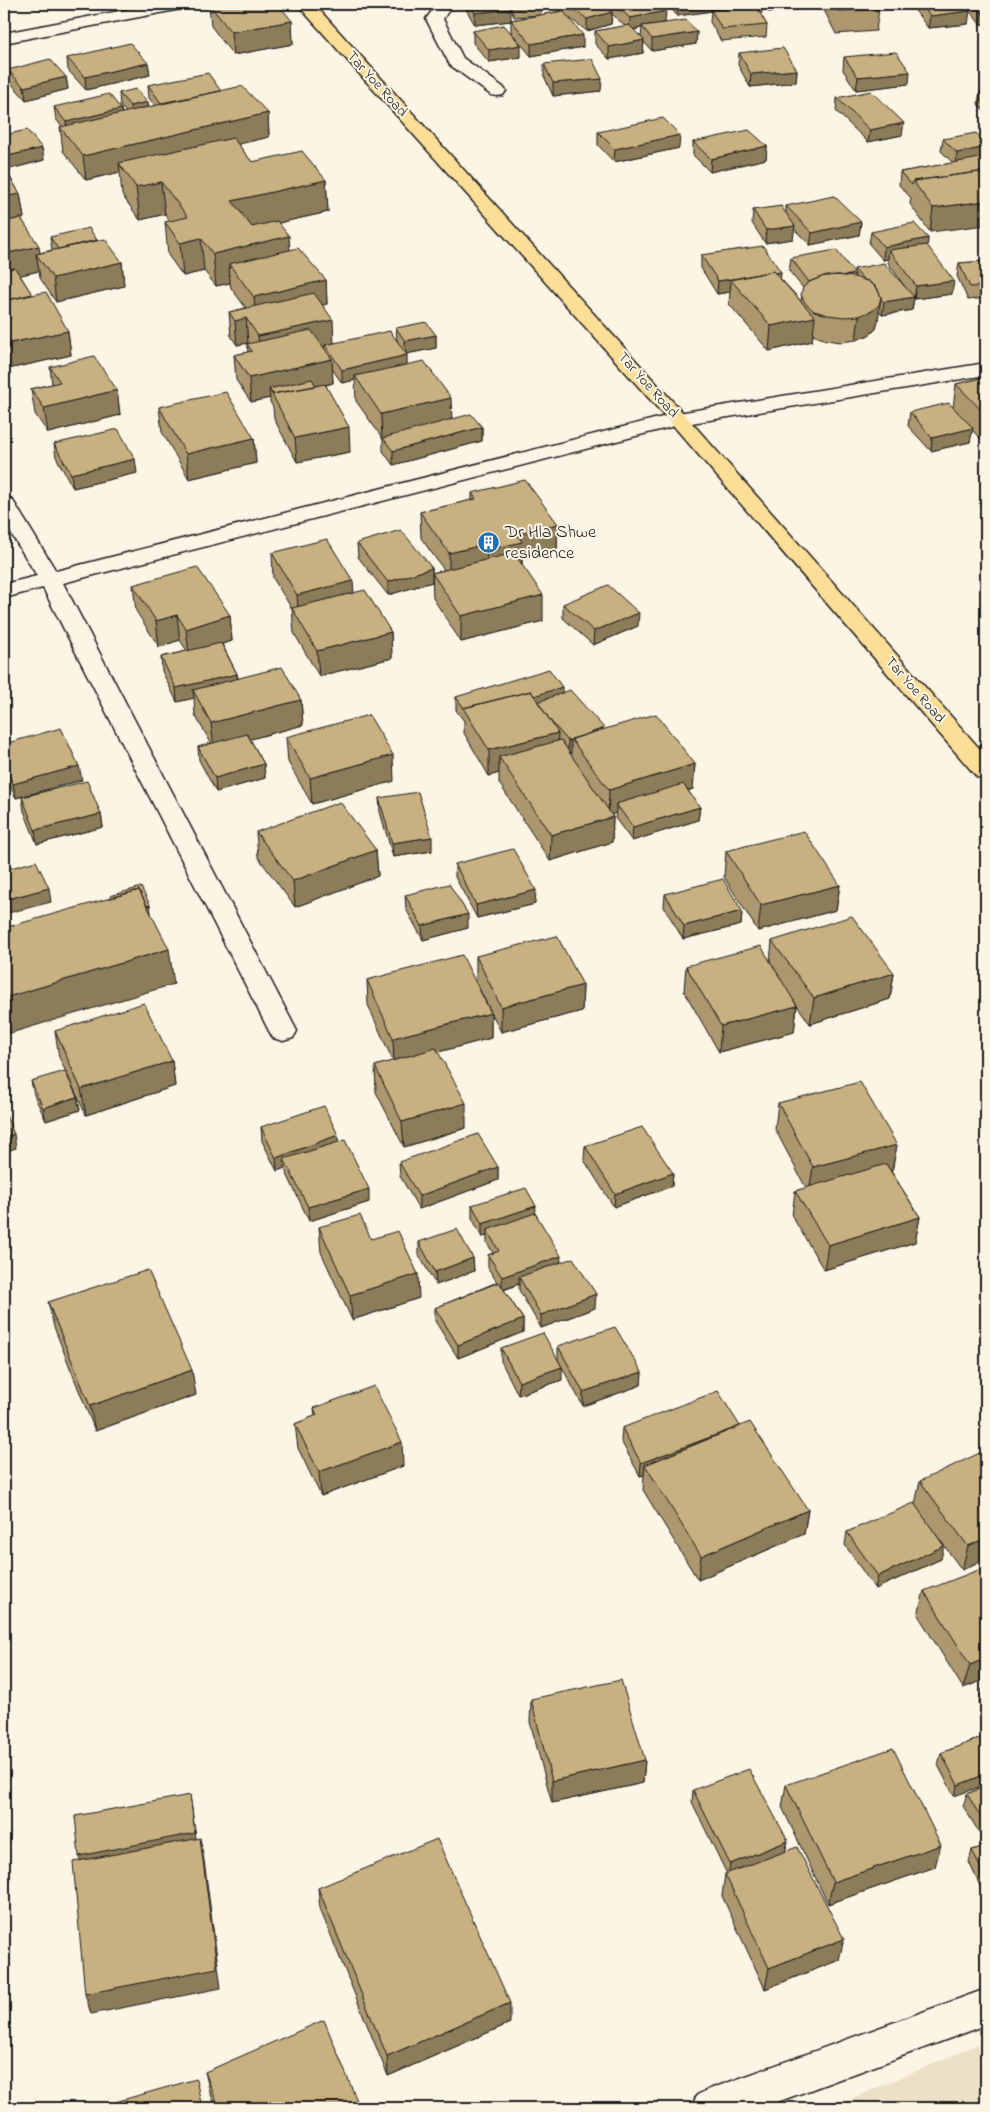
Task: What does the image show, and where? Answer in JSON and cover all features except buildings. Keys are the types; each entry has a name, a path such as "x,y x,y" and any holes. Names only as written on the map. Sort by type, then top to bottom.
{"main road":[{"name":"Tar Yoe Road","path":"305,4 678,419 986,771"}],"street":[{"path":"5,37 182,4"},
{"path":"445,4 434,19 456,61 497,91"},
{"path":"4,591 678,419 986,369"},
{"path":"4,504 50,579 283,1031"},
{"path":"710,2108 986,2007"}],"shaded area":[{"path":"986,2041 986,2108 830,2108"}],"place":[{"name":"Dr Hla Shwe residence","path":"489,543"}]}
